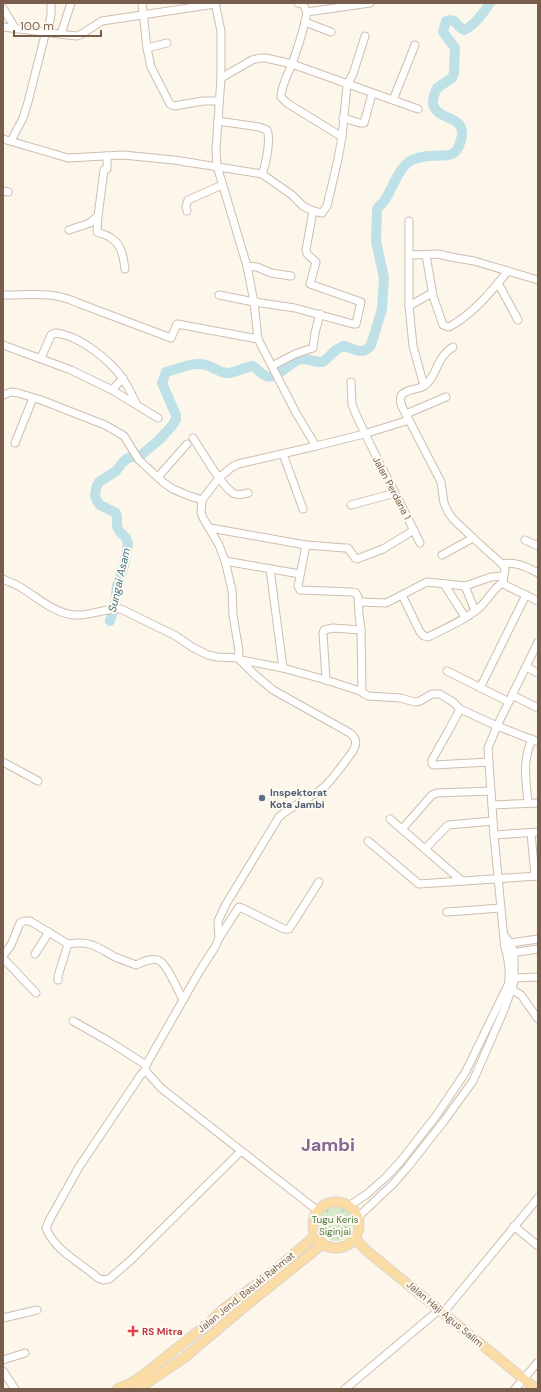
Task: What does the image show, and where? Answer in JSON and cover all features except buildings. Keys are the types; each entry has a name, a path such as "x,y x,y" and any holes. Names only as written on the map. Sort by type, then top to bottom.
{"main road":[{"path":"329,1203 343,1203 349,1206 354,1210 358,1217 358,1232 355,1239 344,1247 337,1248 323,1244 315,1236 313,1222 318,1211 329,1203"},
{"name":"Jalan Jend. Basuki Rahmat","path":"117,1389 142,1376 211,1321 222,1310 274,1271 315,1236"},
{"name":"Jalan Haji Agus Salim","path":"355,1239 367,1251 536,1389"},
{"name":"Jalan Jend. Basuki Rahmat","path":"138,1389 184,1358 323,1244"},
{"path":"167,1356 174,1365"}],"street":[{"path":"11,141 23,118 28,102 47,32 51,14 51,3"},
{"path":"61,34 72,3"},
{"path":"142,3 147,48 154,74 171,105 178,106 203,101 219,101"},
{"path":"3,27 76,36 102,21 215,3 221,30 216,150 217,166 247,266 254,302 258,339 296,413 316,446"},
{"path":"298,3 303,4 307,12 281,97 342,137"},
{"path":"307,12 370,3"},
{"path":"3,8 15,28"},
{"path":"305,22 331,32"},
{"path":"3,140 68,158 123,155 174,160 262,174 292,195 303,206 313,211 322,212 327,206 335,174 342,137 347,85 353,74 365,36"},
{"path":"147,48 167,43"},
{"path":"392,100 415,44"},
{"path":"220,78 256,58 266,58 292,64 372,94 418,109"},
{"path":"343,118 364,123 372,94"},
{"path":"218,121 259,127 267,130 269,135 265,166 262,174"},
{"path":"107,156 107,168 104,170 97,232 111,237 123,252 124,269"},
{"path":"187,211 186,206 188,200 222,185"},
{"path":"218,295 295,308 356,324 361,304 359,301 310,284 316,262 306,250 313,211"},
{"path":"69,230 90,223 98,216"},
{"path":"409,221 409,306 413,346 424,386"},
{"path":"409,255 438,254 463,259 538,280"},
{"path":"426,255 432,293 444,325 449,327 467,316 508,271"},
{"path":"247,266 257,267 271,273 291,276"},
{"path":"498,283 518,320"},
{"path":"409,306 432,293"},
{"path":"3,295 53,294 66,297 78,303 171,338 177,324 258,339"},
{"path":"273,367 295,354 313,348 320,314"},
{"path":"41,358 50,336 53,333 59,333 93,348 123,378 136,405"},
{"path":"3,345 71,370 112,390 158,418"},
{"path":"402,595 420,632 425,637 428,637 475,611 483,604 503,579 505,570 502,564 453,519 448,512 444,503 441,482 407,417 402,404 402,396 404,392 424,386 429,381 447,350 453,347"},
{"path":"112,390 123,378"},
{"name":"Jalan Perdana 1","path":"351,382 352,404 364,434 420,543"},
{"path":"3,401 4,394 14,392 116,430 124,436 139,460 158,477 173,489 202,500"},
{"path":"219,938 218,921 226,904 279,817 287,810 302,803 324,787 353,751 356,745 356,740 350,733 273,690 254,674 240,659 233,615 232,590 225,561 219,545 202,515 202,500 219,478 238,464 364,434 407,417 446,397"},
{"path":"16,443 33,398"},
{"path":"194,438 219,478 234,494 238,495 248,492"},
{"path":"158,477 187,444"},
{"path":"284,454 303,509"},
{"path":"351,505 395,493"},
{"path":"210,528 306,545 348,548 357,559 383,548 414,530"},
{"path":"442,555 473,538"},
{"path":"525,540 538,546"},
{"path":"306,545 298,586 300,590 352,592 356,593 358,597 361,630 362,692"},
{"path":"225,561 300,574"},
{"path":"502,564 509,562 515,563 538,573"},
{"path":"270,569 283,668"},
{"path":"359,602 386,603 427,582 465,586 491,577 503,579"},
{"path":"3,579 19,586 56,610 64,613 83,615 112,609 121,609 176,636 192,647 208,655 247,660 283,668 326,680 362,692 368,696 400,698 415,702 435,693 440,694 453,702 460,709 497,726 535,740 527,751 525,760 528,803"},
{"path":"503,579 505,585 538,601"},
{"path":"444,584 465,617"},
{"path":"465,586 475,611"},
{"path":"480,688 526,595"},
{"path":"326,680 322,633 324,630 333,628 361,630"},
{"path":"358,1217 393,1184 407,1168 473,1081 503,1004 515,978 510,953 504,935 494,835 488,748 497,726 538,642"},
{"path":"526,668 538,673"},
{"path":"447,671 480,688 538,708"},
{"path":"460,709 432,760 432,764 489,762"},
{"path":"3,762 38,781"},
{"path":"402,829 432,795 437,793 491,791"},
{"path":"492,806 538,803"},
{"path":"390,819 462,881"},
{"path":"425,849 448,825 493,821"},
{"path":"368,842 419,884 536,876 535,832 494,835"},
{"path":"241,1151 131,1260 109,1279 103,1280 98,1278 57,1246 49,1236 46,1228 79,1167 145,1068 199,972 238,908 242,908 284,929 289,929 319,882"},
{"path":"447,912 501,908"},
{"path":"36,993 3,957 12,945 20,923 30,920 68,944 77,942 94,945 106,950 116,957 136,965 150,960 159,960 164,964 183,1000"},
{"path":"35,954 49,932"},
{"path":"507,943 538,939"},
{"path":"58,980 68,944"},
{"path":"510,953 538,949"},
{"path":"510,953 510,989"},
{"path":"515,978 538,977"},
{"path":"510,989 522,996 538,1018"},
{"path":"349,1206 367,1194 386,1177 400,1162 436,1116 465,1073 503,1004"},
{"path":"73,1021 110,1042 145,1068 156,1084 318,1211"},
{"path":"345,1389 441,1312 538,1198"},
{"path":"514,1226 538,1246"},
{"path":"3,1318 36,1310"},
{"path":"3,1360 25,1353"},
{"path":"515,1389 538,1362"},
{"path":"3,1371 15,1389"}],"green space":[{"name":"Tugu Keris Siginjai","path":"336,1207 348,1212 353,1224 348,1236 336,1241 324,1236 319,1224 324,1212"}],"waterway":[{"name":"Sungai Asam","path":"110,621 115,605 117,586 124,566 128,543 117,527 116,513 100,505 97,501 95,496 96,488 99,482 116,471 123,462 128,458 141,455 159,440 172,426 176,419 176,415 162,383 166,372 196,364 206,365 226,373 253,366 262,374 270,377 279,373 297,360 306,359 323,362 336,350 343,346 358,351 368,349 371,345 382,309 384,278 376,241 377,209 385,200 400,172 408,163 412,160 423,157 452,154 458,148 462,136 461,128 454,120 439,112 433,103 437,88 452,78 454,73 455,48 443,32 446,21 450,20 455,21 464,30 468,28 490,3"}],"place":[{"name":"Inspektorat Kota Jambi","path":"262,798"},
{"name":"RS Mitra","path":"133,1331"}],"district":[{"name":"Jambi","path":"328,1145"}]}
